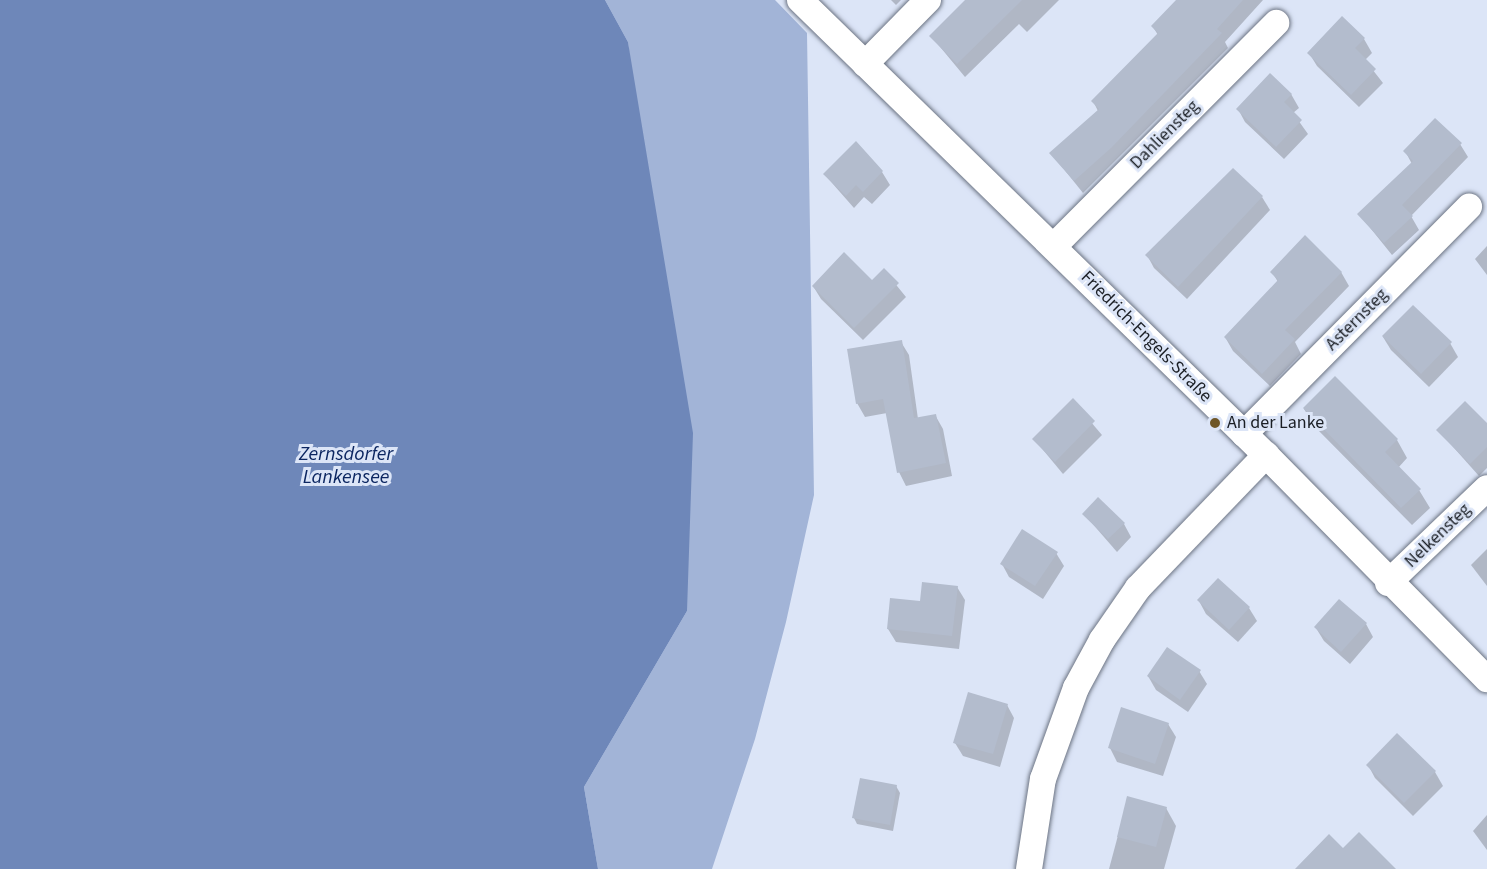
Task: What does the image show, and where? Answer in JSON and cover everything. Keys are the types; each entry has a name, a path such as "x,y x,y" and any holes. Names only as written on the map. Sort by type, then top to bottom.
{"street":[{"name":"Friedrich-Engels-Straße","path":"800,0 1266,455 1388,584 1487,679"},
{"path":"865,64 928,0"},
{"name":"Dahliensteg","path":"1054,246 1276,22"},
{"name":"Asternsteg","path":"1244,434 1469,207"},
{"path":"1029,869 1043,779 1076,688 1102,640 1138,588 1266,455"},
{"name":"Nelkensteg","path":"1388,584 1487,488"}],"shaded area":[{"path":"605,0 775,0 807,33 814,495 786,622 755,739 712,869 598,869 584,787 687,611 628,42"}],"water":[{"name":"Zernsdorfer Lankensee","path":"0,0 605,0 628,42 693,433 687,611 584,787 598,869 0,869"}],"building":[{"path":"965,0 1022,0 957,64 929,36"},
{"path":"1176,0 1243,0 1217,29 1222,33 1111,148 1074,181 1049,153 1099,109 1091,101 1158,33 1151,26"},
{"path":"1342,16 1365,38 1355,48 1376,69 1351,95 1307,53"},
{"path":"1270,73 1292,94 1284,102 1302,120 1276,147 1236,109"},
{"path":"1435,118 1462,143 1402,205 1413,216 1384,243 1357,214 1413,161 1403,151"},
{"path":"856,141 883,171 863,192 856,185 846,196 823,174"},
{"path":"1233,168 1263,196 1178,287 1145,255"},
{"path":"1305,235 1342,272 1285,330 1295,339 1262,374 1224,337 1278,280 1270,272"},
{"path":"844,252 872,280 884,268 899,283 854,328 812,286"},
{"path":"1413,305 1452,342 1421,374 1382,336"},
{"path":"902,340 914,418 936,414 946,463 897,473 883,399 856,404 847,349"},
{"path":"1335,376 1398,439 1385,452 1421,489 1401,508 1303,408"},
{"path":"1073,398 1095,421 1055,462 1032,439"},
{"path":"1465,401 1487,423 1487,447 1470,464 1436,430"},
{"path":"1098,497 1125,523 1108,539 1082,514"},
{"path":"1022,529 1058,552 1035,586 1000,564"},
{"path":"1218,578 1250,607 1229,630 1197,600"},
{"path":"922,582 958,586 952,636 887,629 890,598 920,601"},
{"path":"1339,599 1367,623 1341,652 1314,627"},
{"path":"1167,647 1201,670 1180,700 1147,676"},
{"path":"968,692 1008,704 993,754 953,743"},
{"path":"1121,707 1169,723 1155,764 1108,748"},
{"path":"1397,733 1436,771 1404,803 1366,765"},
{"path":"860,778 897,785 890,825 852,818"},
{"path":"1127,796 1167,807 1156,847 1117,837"},
{"path":"1359,832 1396,869 1295,869 1329,834 1343,848"}],"place":[{"name":"An der Lanke","path":"1215,423"}]}
